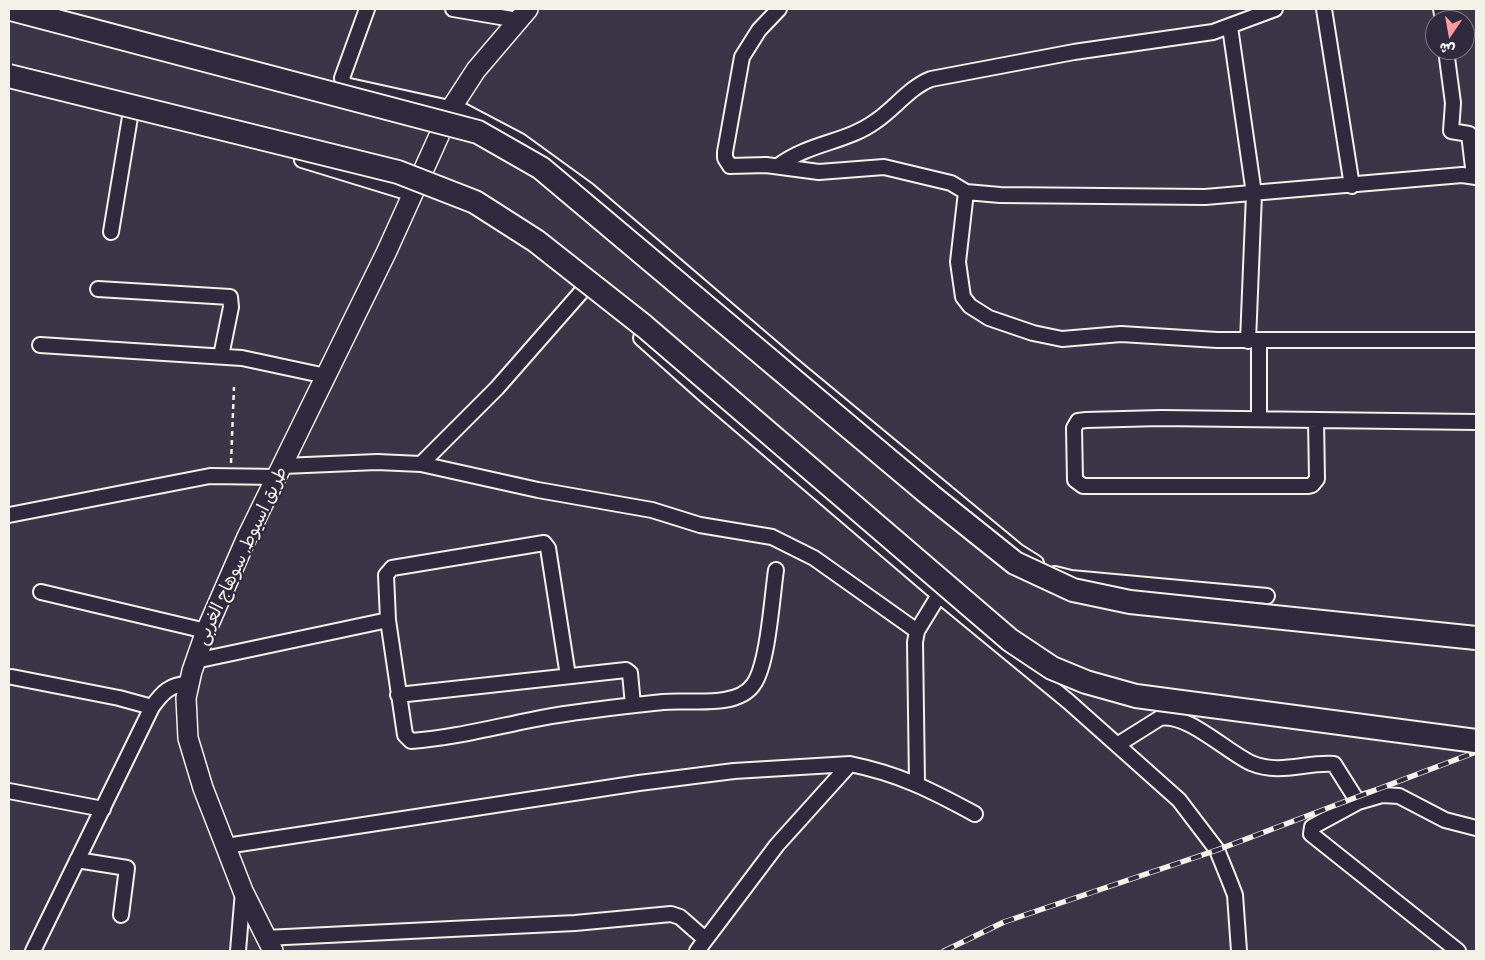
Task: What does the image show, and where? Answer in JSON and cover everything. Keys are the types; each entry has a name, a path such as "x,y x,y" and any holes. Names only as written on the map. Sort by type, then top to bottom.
{"highway":[{"path":"11,9 478,132 505,146 541,168 930,495 1015,563 1046,578 1074,590 1130,602 1476,638"},
{"path":"9,76 398,172 475,202 536,241 644,326 1010,640 1052,668 1086,682 1136,696 1476,741"}],"main road":[{"name":"طريق اسيوط, سوهاج الغربى","path":"269,945 243,891 203,788 188,738 185,711 188,684 206,631 247,537 281,471 418,184 452,107 476,70 523,14"}],"street":[{"path":"367,9 342,78 343,83 359,89 452,107 505,132 589,191 798,370 1017,551 1057,574 1072,578 1267,596"},
{"path":"453,9 523,14"},
{"path":"779,9 759,30 742,57 725,152 725,158 730,166 778,166 819,172 884,167 951,182 966,192 1000,195 1205,197 1352,186 1462,175 1475,176 1473,139 1467,132 1451,131 1453,103 1447,60"},
{"path":"778,166 798,152 866,128 896,106 921,83 931,79 1074,52 1196,35 1230,27 1275,9"},
{"path":"1324,9 1352,186"},
{"path":"1230,27 1254,194 1254,340 1259,419"},
{"path":"9,83 130,117 317,164 418,184 490,219 523,242 612,313 712,402 939,595 1069,702 1179,800 1217,850 1235,895 1239,951"},
{"path":"111,232 130,117"},
{"path":"966,192 958,270 963,297 980,313 1016,328 1062,339 1122,334 1175,339 1476,340"},
{"path":"98,289 230,297 231,307 220,356"},
{"path":"421,464 497,388 583,290"},
{"path":"40,345 255,359 326,376"},
{"path":"1316,421 1317,479 1312,485 1308,486 1082,486 1075,480 1074,428 1078,421 1161,418 1476,422"},
{"path":"9,515 182,480 377,462 421,464 538,490 652,510 700,524 772,537 788,543 814,558 917,631"},
{"path":"568,676 548,548 544,543 392,568 386,575 388,620 398,695 405,735 411,741 492,729 532,719 670,701 731,699 745,694 754,685 761,666 776,570"},
{"path":"42,592 206,631"},
{"path":"917,783 915,642 917,631 939,595"},
{"path":"195,661 388,620"},
{"path":"398,695 626,670 630,673 633,705"},
{"path":"12,677 119,698 152,707"},
{"path":"33,951 152,707 167,689 177,684 188,684"},
{"path":"1117,745 1160,718 1173,718 1193,727 1253,764 1278,769 1334,764 1358,802"},
{"path":"696,951 785,834 850,764"},
{"path":"226,846 639,782 759,769 850,764 882,771 917,783 975,814"},
{"path":"9,791 103,809"},
{"path":"1458,951 1311,834 1312,827 1358,802 1382,796 1399,796 1445,820 1476,828"},
{"path":"77,860 127,868 121,916"},
{"path":"238,951 243,891"},
{"path":"269,945 576,923 671,914 680,917 706,939"}],"path":[{"path":"231,475 234,387"}],"railway":[{"path":"944,951 1004,922 1217,850 1476,752"}]}
